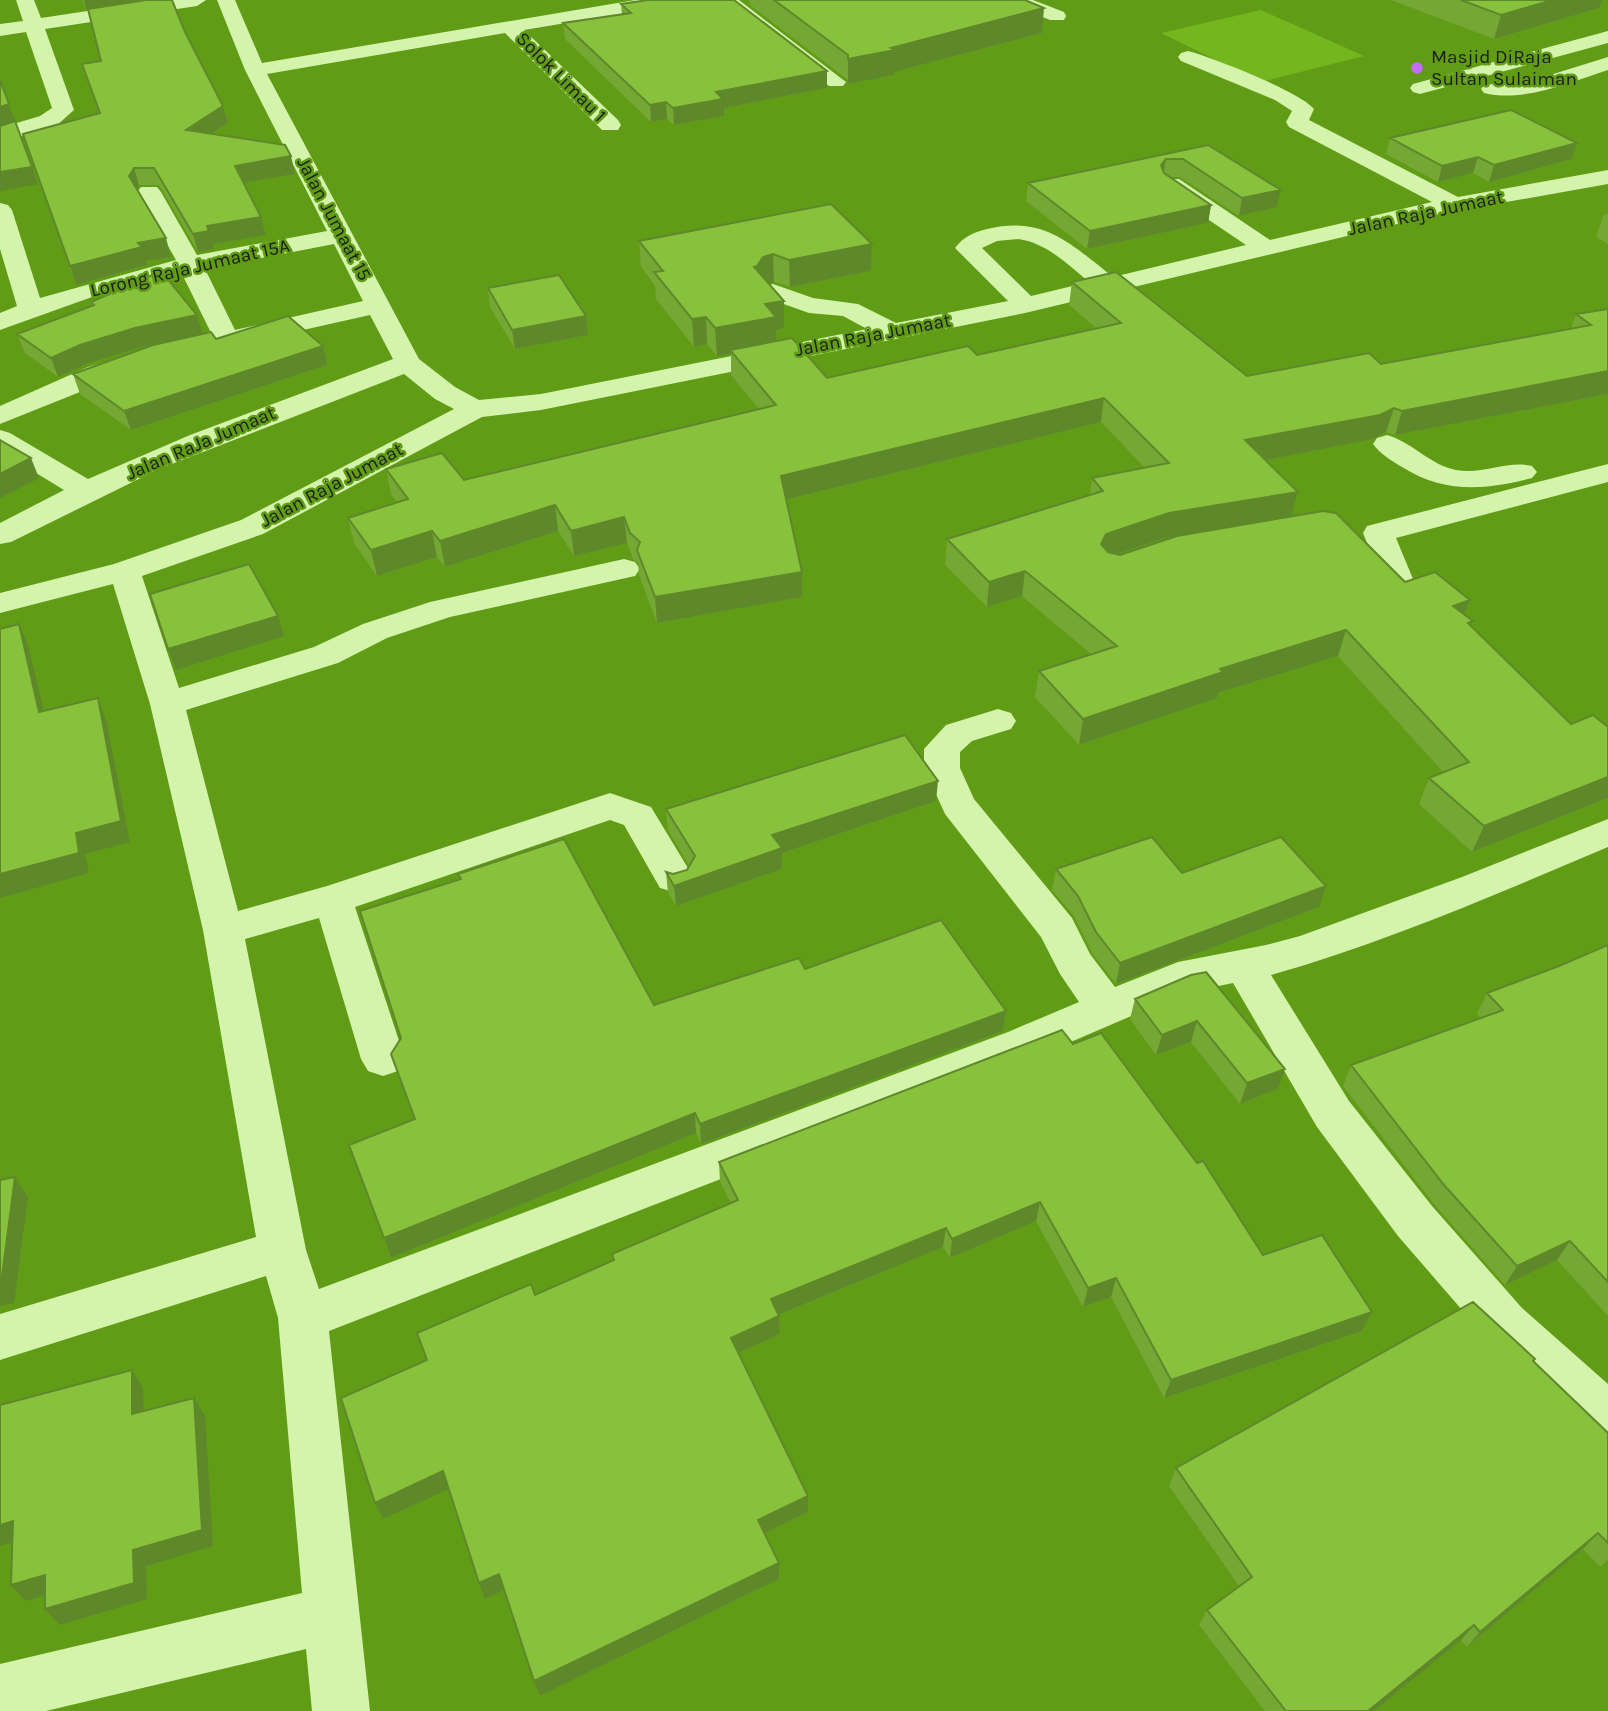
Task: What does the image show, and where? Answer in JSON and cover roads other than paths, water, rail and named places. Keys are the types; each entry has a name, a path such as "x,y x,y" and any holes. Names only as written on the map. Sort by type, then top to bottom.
{"street":[{"path":"0,135 48,121 63,110 25,0"},
{"path":"0,30 197,0"},
{"name":"Jalan Jumaat 15","path":"226,0 256,70 408,363 445,393 475,409"},
{"path":"256,70 512,29 668,0"},
{"path":"727,0 836,82"},
{"path":"1017,0 1057,16"},
{"name":"Solok Limau 1","path":"512,29 610,125"},
{"path":"1420,88 1608,37"},
{"path":"1188,57 1282,96 1303,109 1297,122 1456,205"},
{"path":"1512,62 1549,81"},
{"path":"1448,79 1502,91 1549,81 1608,63"},
{"name":"Jalan Raja Jumaat","path":"0,603 125,571 252,527 475,409 541,402 1025,305 1456,205 1608,177"},
{"path":"1171,184 1266,248"},
{"path":"149,192 190,264 214,342 379,305"},
{"path":"0,211 31,309"},
{"path":"1025,305 1010,287 967,248 975,240 1020,230 1039,233 1062,247 1108,285"},
{"name":"Lorong Raja Jumaat 15A","path":"0,322 117,281 342,235"},
{"path":"773,292 809,305 849,309 893,331"},
{"path":"0,416 99,373 151,356"},
{"name":"Jalan RaJa Jumaat","path":"0,535 87,491 282,409 408,363"},
{"path":"0,439 87,491"},
{"path":"1387,444 1432,474 1459,482 1486,481 1608,449"},
{"path":"1402,591 1364,530 1608,473"},
{"path":"167,689 234,682 326,654 375,631 442,609 624,569"},
{"path":"125,571 167,689 277,914 383,1059"},
{"path":"998,721 959,733 942,750 942,768 958,805 1058,929 1074,963 1106,1007"},
{"path":"277,914 610,806 638,816 674,878"},
{"path":"303,1318 1023,1044 1178,978 1308,950 1476,887 1608,832"},
{"path":"277,914 282,1250 303,1318 341,1711"},
{"path":"1243,965 1333,1114 1415,1221 1505,1324 1608,1418"},
{"path":"0,1337 282,1250"},
{"path":"0,1693 330,1615"}],"place":[{"name":"Masjid DiRaja Sultan Sulaiman","path":"1417,68"}]}
